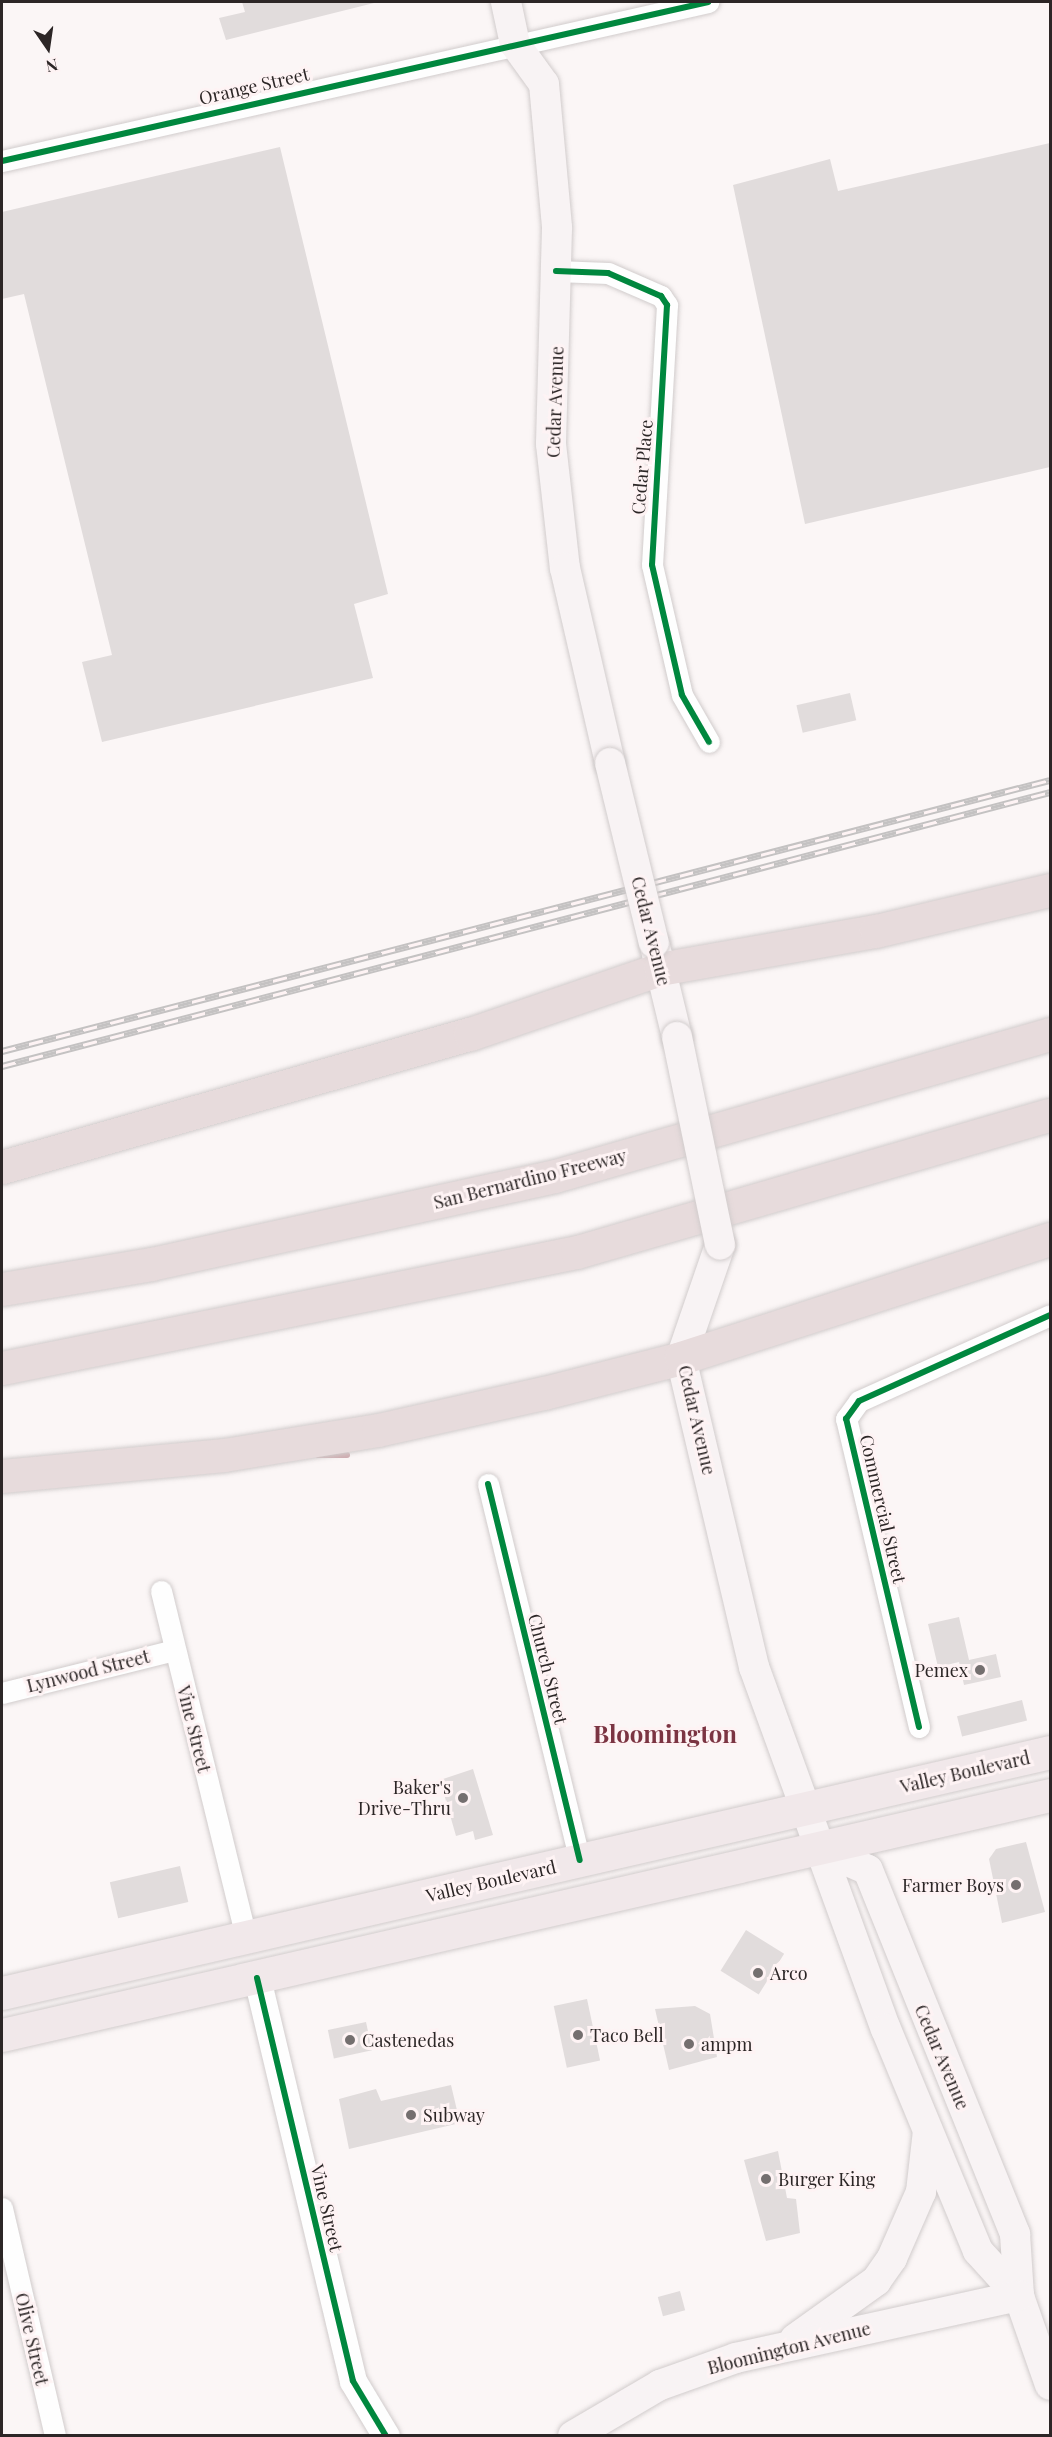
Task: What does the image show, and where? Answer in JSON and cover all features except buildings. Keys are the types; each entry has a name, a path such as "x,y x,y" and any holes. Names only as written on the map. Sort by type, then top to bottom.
{"highway":[{"path":"2,1167 470,1034 657,956 876,931 1050,890"},
{"name":"San Bernardino Freeway","path":"2,1289 151,1264 555,1176 1050,1034"},
{"path":"2,1368 577,1252 1050,1115"},
{"path":"2,1476 224,1455 378,1430 681,1358 1050,1239"}],"main road":[{"name":"Cedar Avenue","path":"506,2 515,44 544,84 556,271 552,455 565,568 677,1036 720,1245 681,1358 754,1667 804,1810 978,2251 1019,2296"},
{"name":"Valley Boulevard","path":"2,1993 1050,1752"},
{"path":"2,2035 820,1850 1050,1795"},
{"name":"Cedar Avenue","path":"820,1850 868,1870 1015,2234 1019,2296 1050,2385"},
{"path":"784,2347 876,2281 892,2258 921,2192 928,2128"},
{"name":"Bloomington Avenue","path":"573,2436 660,2385 784,2347 1019,2296"}],"street":[{"name":"Orange Street","path":"2,160 708,2"},
{"name":"Cedar Place","path":"556,271 608,273 661,296 667,305 652,565 682,696 709,742"},
{"name":"Commercial Street","path":"919,1727 846,1419 859,1401 1050,1315"},
{"name":"Church Street","path":"488,1484 580,1860"},
{"name":"Vine Street","path":"161,1591 246,1937"},
{"name":"Lynwood Street","path":"2,1693 174,1650"},
{"name":"Vine Street","path":"257,1978 353,2381 386,2436"},
{"name":"Olive Street","path":"2,2208 55,2436"}],"waterway":[{"path":"318,1455 347,1455"}],"railway":[{"path":"2,1051 1050,780"},
{"path":"2,1066 1050,792"}],"cycle path":[{"path":"2,161 708,2"},
{"path":"556,271 608,273 661,296 667,305 652,565 682,695 709,742"},
{"path":"919,1727 846,1419 859,1401 1050,1315"},
{"path":"488,1484 580,1860"},
{"path":"257,1978 353,2381 386,2436"}],"place":[{"name":"Pemex","path":"980,1670"},
{"name":"Baker's Drive-Thru","path":"463,1798"},
{"name":"Farmer Boys","path":"1016,1885"},
{"name":"Arco","path":"758,1973"},
{"name":"Taco Bell","path":"578,2035"},
{"name":"Castenedas","path":"350,2040"},
{"name":"ampm","path":"689,2044"},
{"name":"Subway","path":"411,2115"},
{"name":"Burger King","path":"766,2179"}],"district":[{"name":"Bloomington","path":"665,1734"}]}
